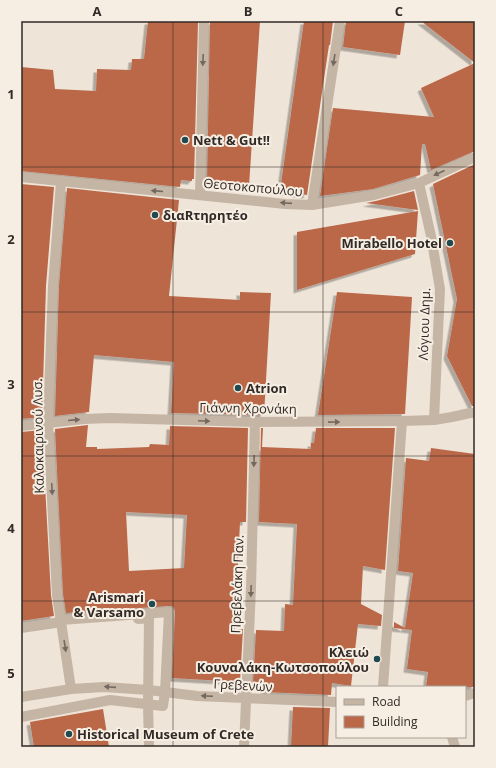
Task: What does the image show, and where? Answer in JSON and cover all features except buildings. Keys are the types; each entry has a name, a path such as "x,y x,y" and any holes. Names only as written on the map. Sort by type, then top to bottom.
{"street":[{"path":"200,195 204,21"},
{"path":"312,204 340,21"},
{"name":"Θεοτοκοπούλου","path":"21,177 285,204 312,204 374,195 418,183 475,157"},
{"name":"Καλοκαιρινού Λυσ.","path":"61,182 53,286 48,422 57,595 71,689"},
{"name":"Λόγιου Δημ.","path":"418,183 431,236 440,289 434,420"},
{"name":"Γιάννη Χρονάκη","path":"21,426 48,422 110,418 255,422 402,421 434,420 473,412"},
{"path":"383,686 402,421"},
{"name":"Πρεβελάκη Παν.","path":"244,747 251,588 255,422"},
{"path":"21,628 61,622 169,612 163,706 110,700 21,717"},
{"path":"21,633 61,622 149,618 149,747"},
{"name":"Γρεβενών","path":"21,697 71,689 104,687 149,690 197,696 336,702"}],"place":[{"name":"Nett & Gut!!","path":"185,140"},
{"name":"διαRτηρητέο","path":"155,215"},
{"name":"Mirabello Hotel","path":"450,243"},
{"name":"Atrion","path":"238,388"},
{"name":"Arismari & Varsamo","path":"152,604"},
{"name":"Κλειώ Κουναλάκη-Κωτσοπούλου","path":"377,659"},
{"name":"Historical Museum of Crete","path":"69,734"}]}
